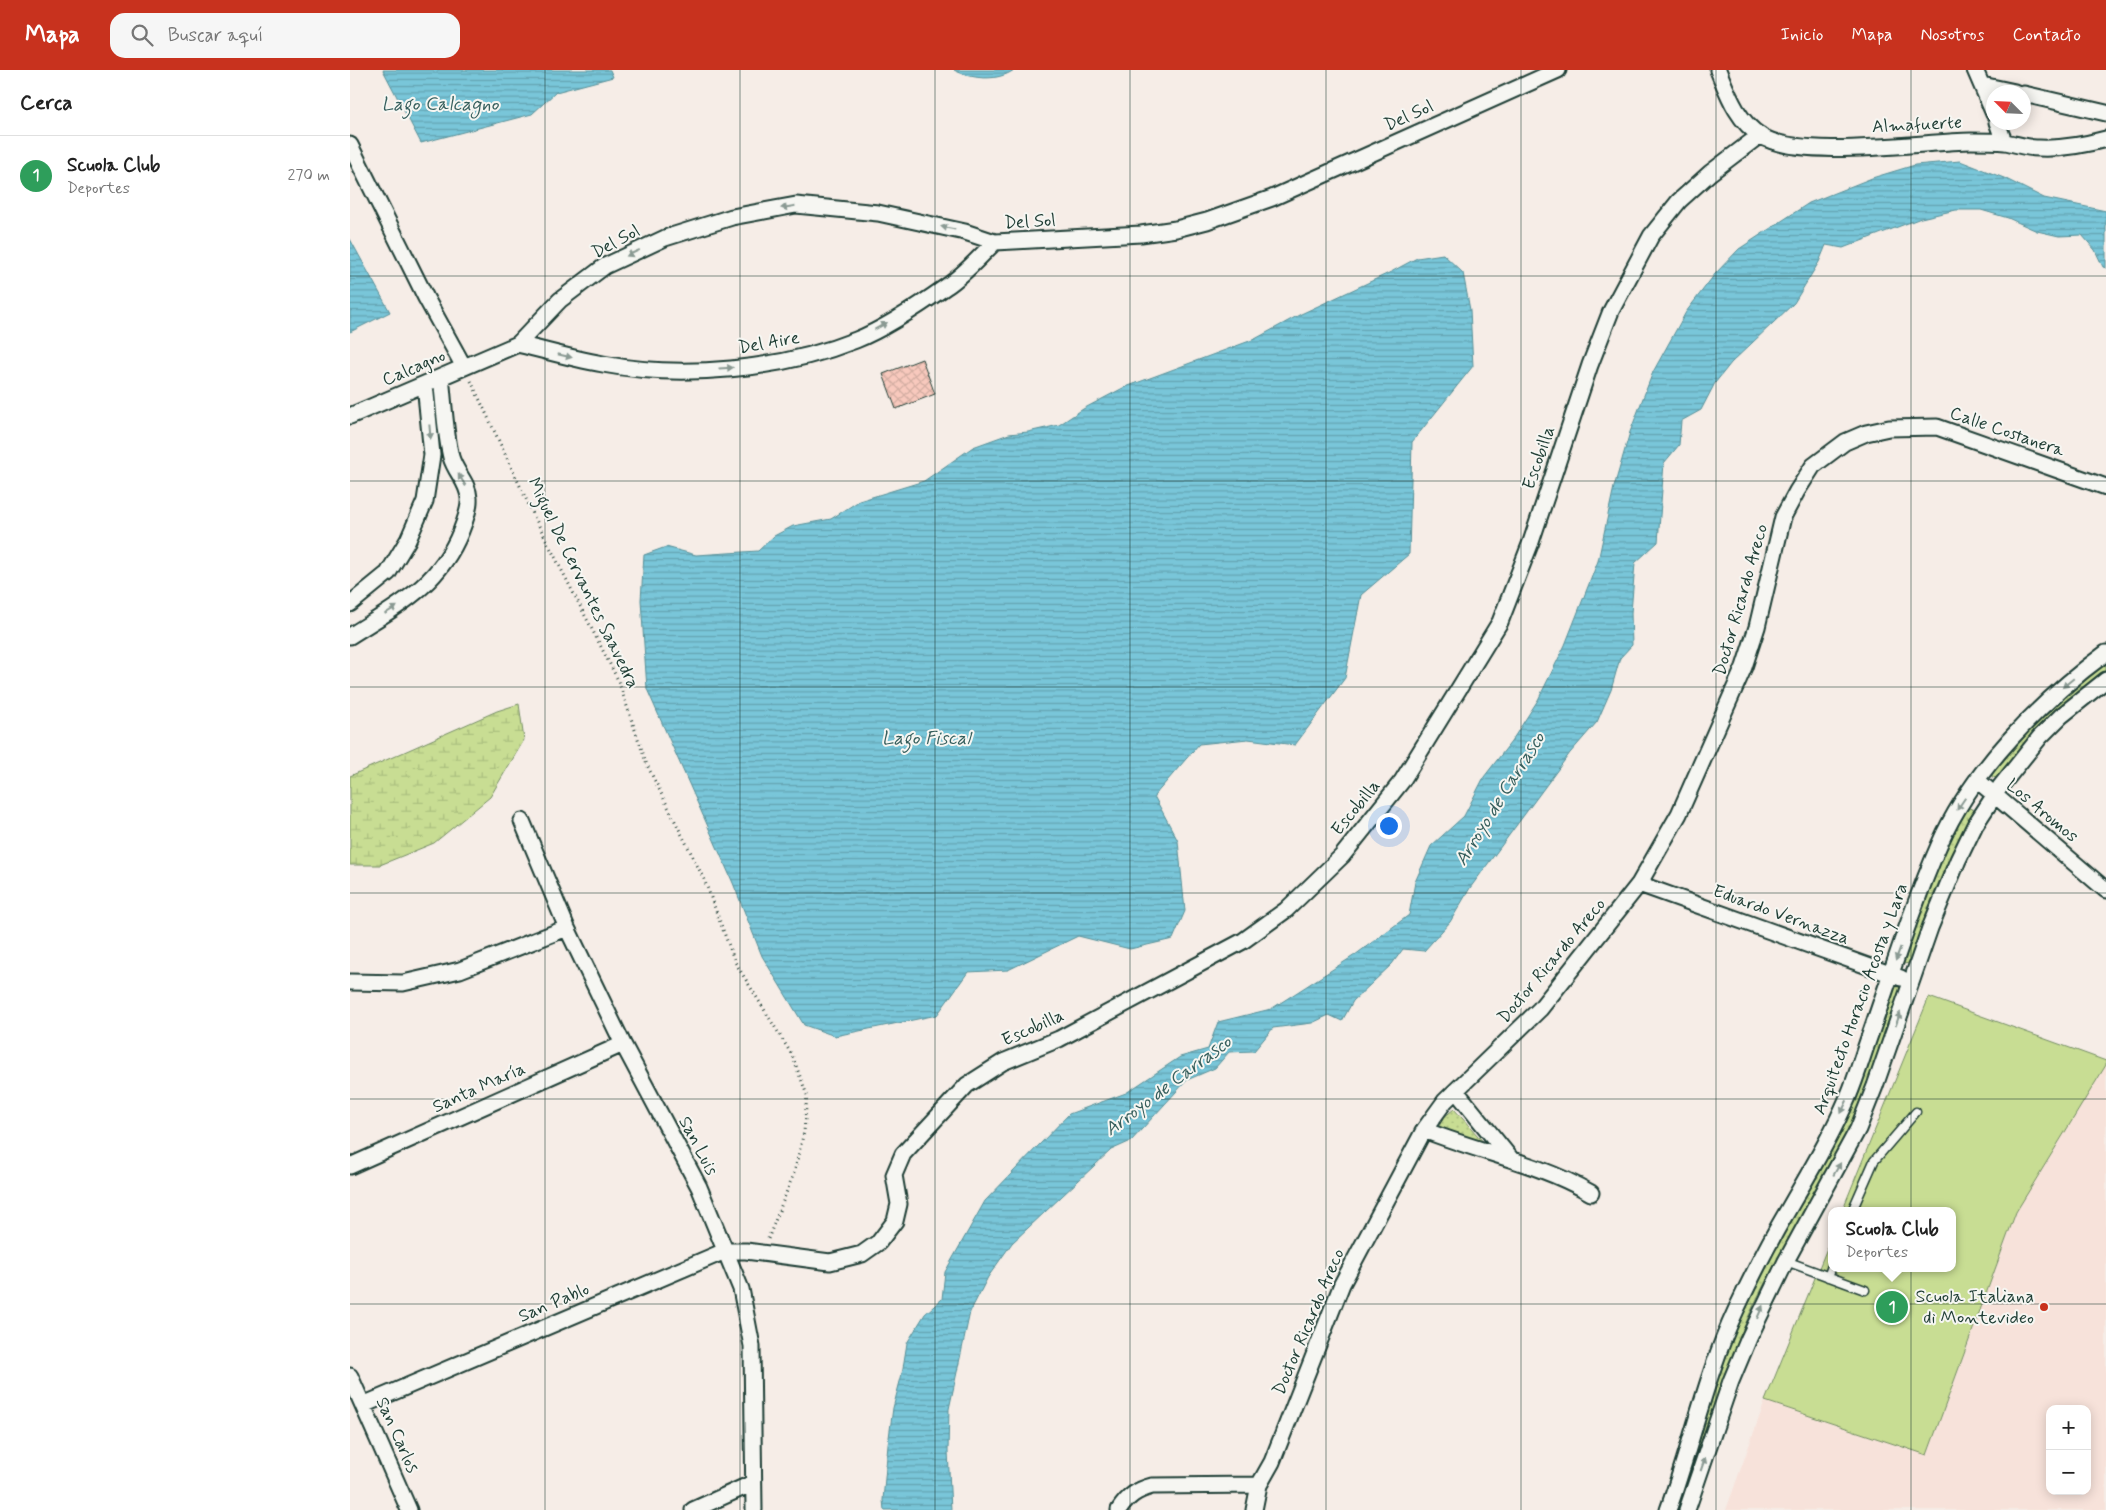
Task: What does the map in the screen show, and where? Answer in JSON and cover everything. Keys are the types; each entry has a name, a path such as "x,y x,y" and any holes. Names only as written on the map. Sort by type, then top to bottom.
{"street":[{"name":"Del Sol","path":"518,344 560,300 605,266 665,238 732,217 796,205 878,213 965,232 995,242 1141,234 1207,221 1272,198 1558,70"},
{"path":"1718,70 1742,120 1760,136"},
{"path":"1975,70 1986,95"},
{"path":"1982,85 1986,86"},
{"path":"2031,96 2106,113"},
{"path":"2000,130 2004,142"},
{"name":"Almafuerte","path":"1760,136 1775,142 1806,147 1838,148 1970,141 2004,142 2037,148 2060,148 2106,140"},
{"name":"Escobilla","path":"762,1253 830,1262 862,1254 879,1242 895,1221 899,1204 894,1175 903,1154 966,1085 1003,1062 1059,1039 1244,941 1286,910 1342,856 1402,782 1500,622 1531,542 1590,364 1611,311 1651,236 1679,202 1710,173 1760,136"},
{"path":"350,144 426,298 464,367"},
{"name":"Del Aire","path":"518,344 604,365 654,370 749,367 800,358 858,340 904,314 949,284 995,242"},
{"name":"Calcagno","path":"350,416 518,344"},
{"path":"350,636 412,597 433,577 455,546 466,521 470,498 465,482 455,470 450,456 441,377"},
{"path":"350,604 388,573 408,540 425,501 432,455 425,384"},
{"name":"Calle Costanera","path":"1814,466 1845,442 1866,433 1889,428 1937,427 1976,439 2106,488"},
{"name":"Doctor Ricardo Areco","path":"1254,1510 1259,1484 1272,1462 1342,1284 1424,1130 1437,1111 1456,1091 1540,1009 1639,884 1679,814 1744,667 1757,627 1783,517 1814,466"},
{"name":"Arquitecto Horacio Acosta y Lara","path":"1668,1510 1721,1346 1762,1258 1787,1210 1816,1163 1849,1095 1940,842 1957,809 2023,724 2048,700 2106,653"},
{"path":"1687,1510 1731,1381 1762,1307 1858,1130 1930,928 1958,860 1975,825 1994,795 2040,737 2061,716 2106,680"},
{"name":"Los Aromos","path":"1978,780 2106,890"},
{"name":"San Luis","path":"522,821 567,928 623,1044 699,1188 741,1289 752,1346 754,1510"},
{"name":"Eduardo Vernazza","path":"1639,884 1911,981"},
{"path":"350,982 404,982 460,970 567,928"},
{"name":"Santa María","path":"350,1166 623,1044"},
{"path":"1456,1091 1511,1159"},
{"path":"1424,1130 1511,1159 1576,1184 1591,1193"},
{"name":"San Pablo","path":"363,1405 725,1251 762,1253"},
{"name":"San Carlos","path":"350,1376 410,1510"},
{"path":"693,1510 753,1484"},
{"path":"1119,1510 1137,1490 1152,1486 1259,1484"}],"lane":[{"path":"1854,1207 1874,1161 1916,1112"},
{"path":"1786,1261 1865,1290"},
{"path":"1828,1277 1830,1272"}],"path":[{"name":"Miguel De Cervantes Saavedra","path":"464,367 534,516 618,680 647,765 704,878 735,962 792,1055 807,1095 804,1132 794,1173 762,1253"}],"shaded area":[{"name":"Scuola Italiana di Montevideo","path":"2106,1065 2106,1510 1726,1510 1765,1401 1927,1455 2016,1212"}],"green space":[{"path":"2106,663 2106,672 2087,686 2033,736 1997,778 1992,777 1996,766 2007,752 2041,717"},
{"path":"519,704 524,740 490,797 434,843 380,865 350,865 350,776 497,711"},
{"path":"1969,808 1974,810 1973,814 1937,887 1909,963 1904,964 1902,961 1931,880 1951,836 1960,819"},
{"path":"1894,985 1901,987 1859,1105 1820,1186 1750,1313 1721,1386 1680,1510 1673,1510 1728,1347 1743,1309"},
{"path":"1929,997 2106,1061 2106,1065 2016,1212 1927,1455 1765,1401 1828,1246 1828,1272 1956,1272 1956,1207 1844,1207"},
{"path":"1454,1109 1486,1145 1438,1129 1443,1118"}],"water":[{"name":"Lago Calcagno","path":"383,70 610,70 613,77 556,92 532,114 421,143"},
{"path":"954,70 1014,70 1000,76 984,78"},
{"name":"Arroyo de Carrasco","path":"1960,161 2004,178 2044,198 2106,211 2106,268 2103,267 2095,250 2082,235 2059,236 2037,231 2008,218 1981,210 1956,210 1921,218 1843,248 1826,245 1819,262 1794,303 1731,363 1715,383 1701,410 1681,421 1679,445 1664,463 1658,542 1635,563 1631,613 1632,645 1620,658 1611,690 1597,722 1570,753 1470,888 1450,922 1424,951 1403,949 1392,964 1353,1001 1342,1021 1329,1015 1312,1023 1273,1028 1254,1051 1229,1052 1215,1068 1187,1080 1131,1141 1111,1150 1012,1243 988,1277 970,1312 949,1409 948,1451 951,1510 884,1510 883,1500 893,1408 902,1374 907,1343 925,1314 942,1299 945,1272 985,1201 1069,1114 1126,1093 1180,1057 1208,1049 1218,1022 1271,1009 1355,955 1409,915 1415,882 1431,846 1464,816 1484,777 1511,742 1538,700 1565,645 1598,561 1614,487 1630,432 1653,372 1686,312 1715,274 1739,249 1809,203 1872,178 1915,165"},
{"path":"350,239 390,312 350,332"},
{"name":"Lago Fiscal","path":"1443,254 1463,273 1470,310 1473,366 1412,442 1409,554 1361,595 1345,678 1295,745 1248,739 1199,744 1154,796 1178,841 1185,911 1173,939 1130,949 1078,936 1008,970 968,972 937,1015 835,1036 804,1025 762,956 733,883 647,689 641,600 644,555 666,547 696,555 758,551 774,536 793,526 831,519 859,501 924,481 973,447 1009,434 1059,425 1083,409 1123,388 1255,339 1301,314 1417,258"}],"building":[{"path":"922,359 935,394 896,409 883,374"}],"place":[{"name":"Scuola Club","path":"1892,1307"},
{"name":"Scuola Italiana di Montevideo","path":"2044,1307"}]}
